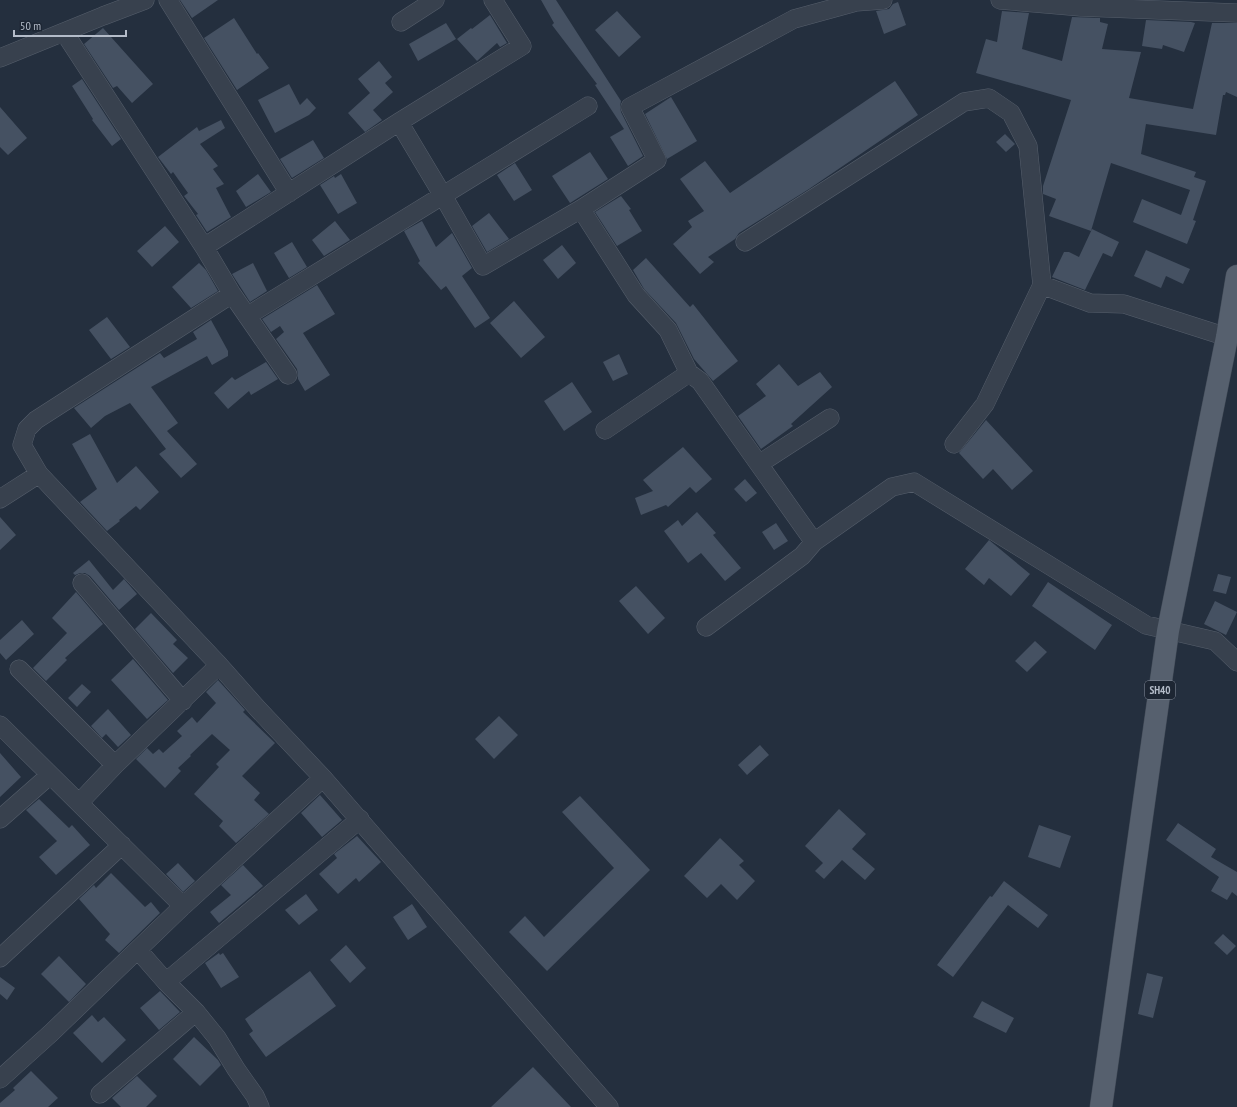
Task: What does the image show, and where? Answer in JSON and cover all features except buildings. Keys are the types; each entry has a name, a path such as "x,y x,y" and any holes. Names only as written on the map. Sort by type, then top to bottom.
{"main road":[{"name":"SH40","path":"1101,1107 1168,631 1227,337 1234,316 1237,276"}],"street":[{"path":"0,58 145,0"},
{"path":"168,0 289,193"},
{"path":"401,22 434,0"},
{"path":"204,247 399,122 522,46 494,0"},
{"path":"399,122 483,266 581,209 657,160 630,107 794,19 856,2 883,0"},
{"path":"1000,0 1081,7 1237,13"},
{"path":"64,32 204,247 232,294 288,375"},
{"path":"745,242 964,102 989,98 1011,113 1028,146 1042,285 985,404 954,444"},
{"path":"247,316 442,194 588,106"},
{"path":"581,209 636,295 668,330 690,373 700,381 814,542"},
{"path":"1042,285 1090,303 1124,304 1227,337"},
{"path":"232,294 36,420 27,429 22,445 39,474 219,665 360,819 609,1107"},
{"path":"605,430 690,373"},
{"path":"759,464 830,418"},
{"path":"0,499 39,474"},
{"path":"706,627 802,556 814,542 892,487 914,482 1146,625 1214,641 1237,662"},
{"path":"82,583 183,701"},
{"path":"79,803 115,765 219,665"},
{"path":"19,668 115,765"},
{"path":"0,726 122,844 183,906"},
{"path":"0,819 50,774"},
{"path":"0,1079 183,906 323,778"},
{"path":"166,982 360,819"},
{"path":"0,958 122,844"},
{"path":"138,950 166,982 196,1012 217,1038 255,1096 260,1107"},
{"path":"100,1094 196,1012"}]}
